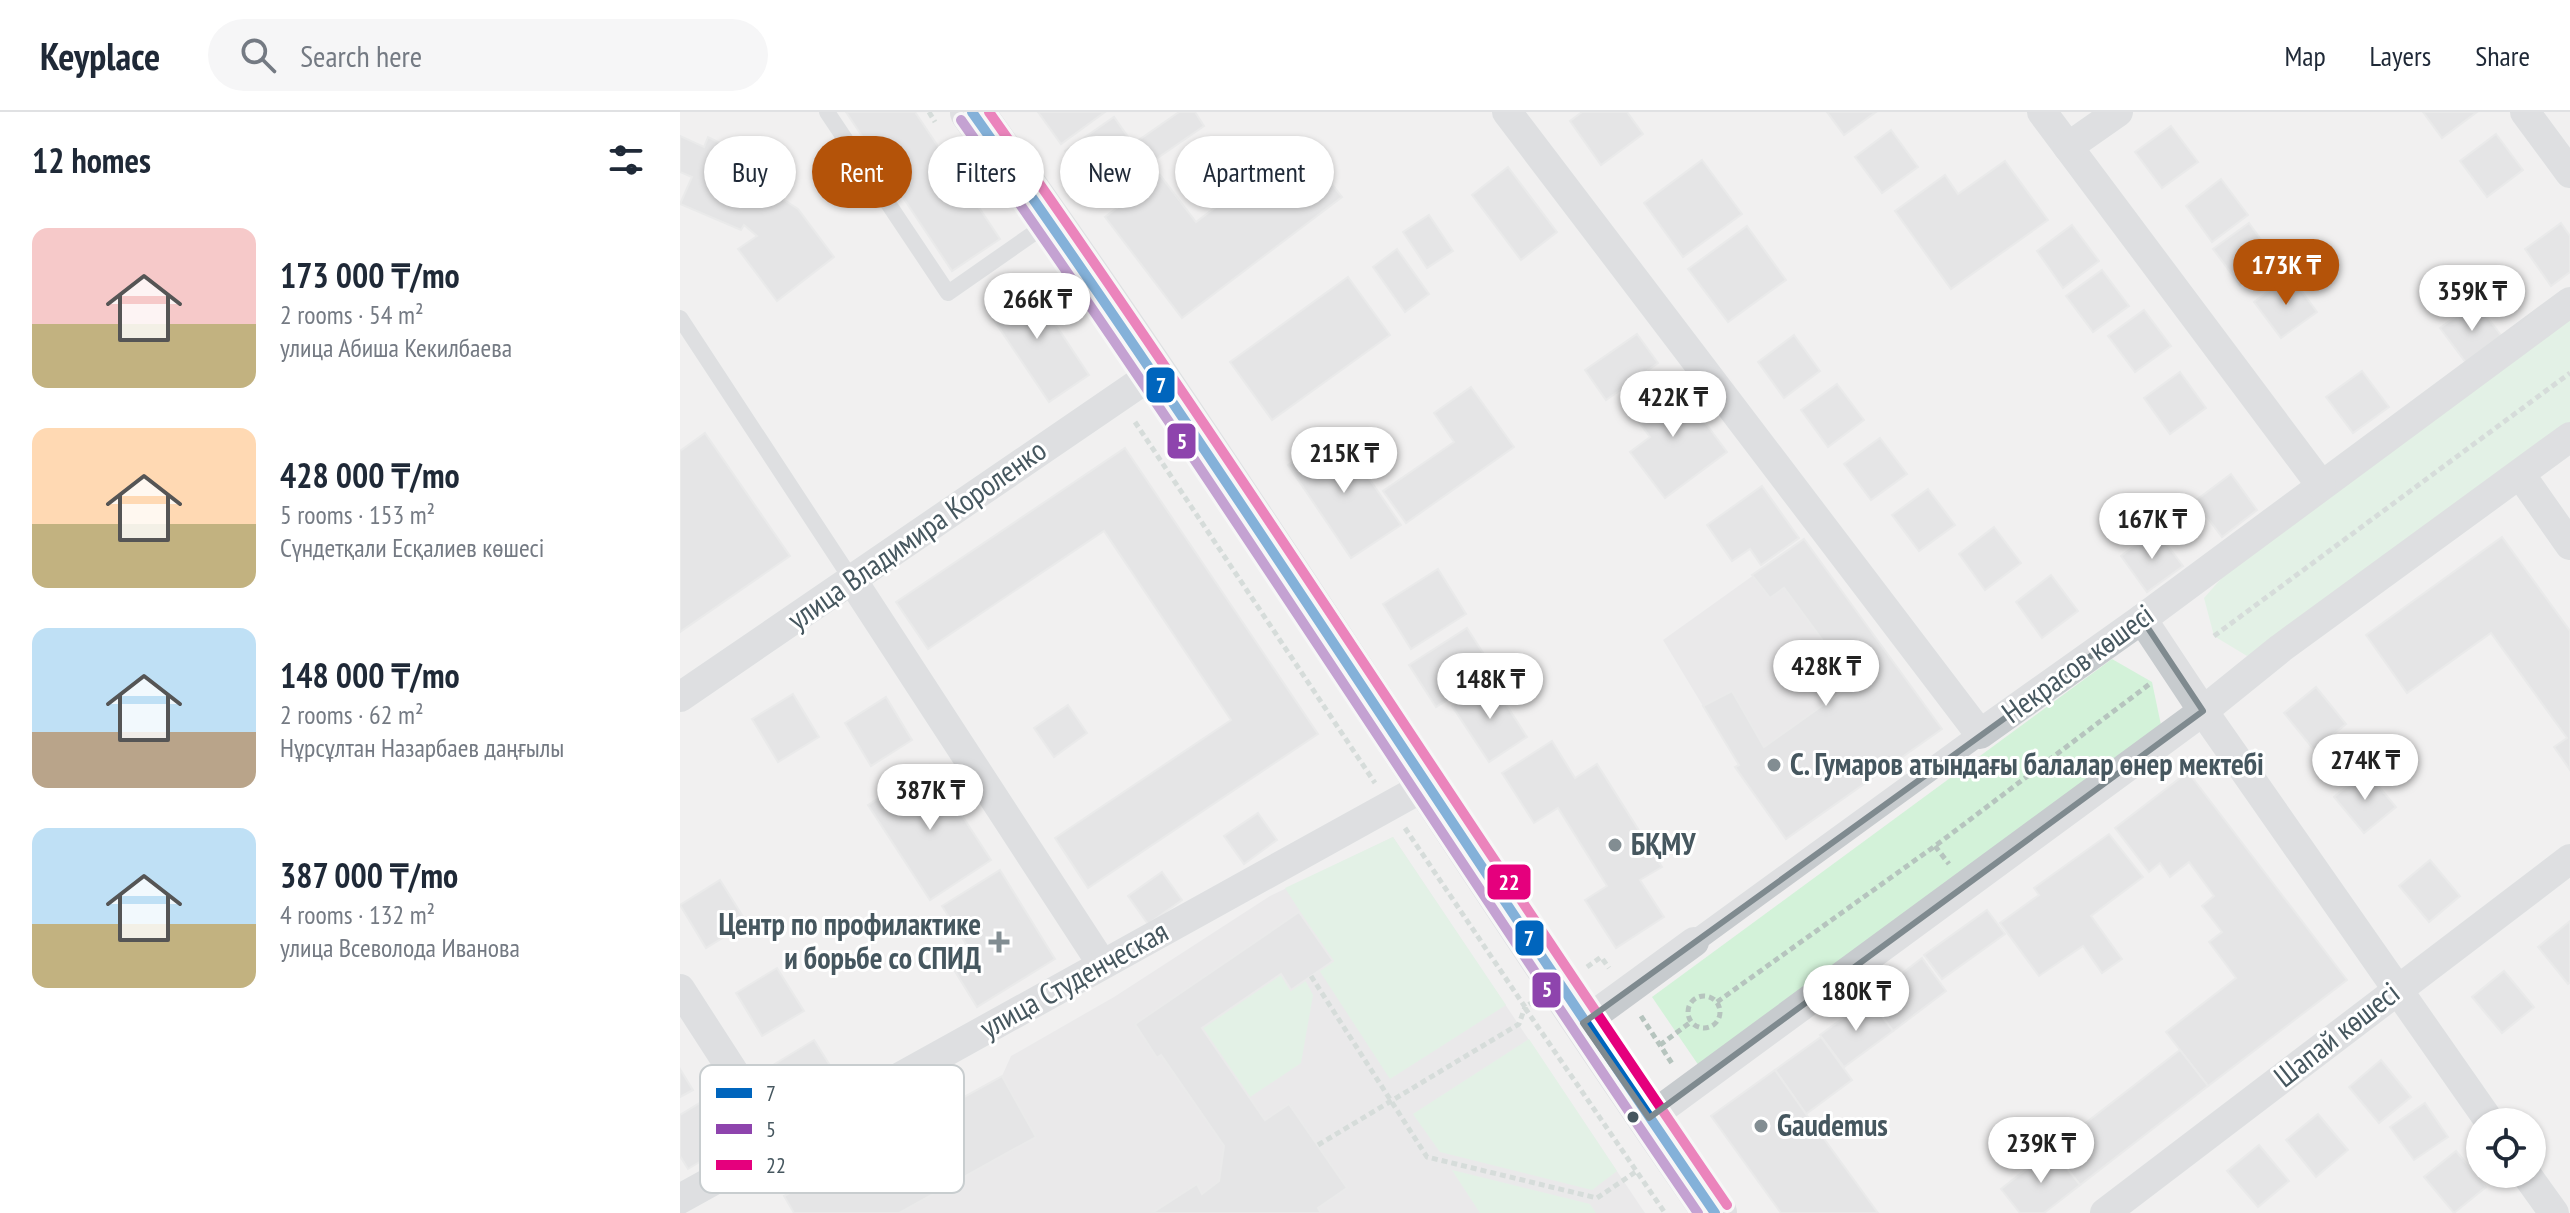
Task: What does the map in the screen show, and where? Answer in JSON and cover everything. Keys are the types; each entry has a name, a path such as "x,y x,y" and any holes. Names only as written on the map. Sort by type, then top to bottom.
{"main road":[{"path":"972,112 1051,221 1140,382 1409,796 1583,1023 1715,1213"}],"street":[{"path":"2042,112 2321,485"},
{"path":"2068,147 2118,112"},
{"path":"2525,112 2570,173"},
{"path":"1514,114 1980,734"},
{"name":"Некрасов көшесі","path":"1583,1023 2142,619 2570,302"},
{"name":"улица Владимира Короленко","path":"680,697 1140,382"},
{"path":"1649,1118 2570,437"},
{"path":"2520,474 2570,545"},
{"path":"852,580 1102,964"},
{"path":"2142,619 2480,1108"},
{"name":"улица Студенческая","path":"921,1065 1409,796"},
{"name":"Шапай көшесі","path":"2105,1213 2570,859"},
{"path":"680,989 729,1065"},
{"name":"улица Студенческая","path":"680,1199 700,1188"},
{"path":"2536,1188 2554,1213"}],"lane":[{"path":"827,112 948,293 1051,221"},
{"path":"680,318 852,580"}],"path":[{"path":"2214,636 2570,373"},
{"path":"1140,382 1137,427 1409,796 1525,1007 1665,1213"},
{"path":"1717,1002 1935,846 2152,682"},
{"path":"1311,976 1427,1157 1597,1198 1637,1171"},
{"path":"1625,992 1689,1089"},
{"path":"1704,996 1717,1002 1719,1018 1712,1025 1701,1027 1692,1021 1688,1012 1694,999 1704,996"},
{"path":"1318,1145 1519,1024 1525,1007 1535,1000"},
{"path":"1660,1045 1692,1021"}],"highlighted area":[{"path":"2142,619 2203,711 1649,1118 1583,1023"}],"shaded area":[{"path":"1804,539 1942,729 1786,839 1735,767 1738,764 1663,640"},
{"path":"1393,837 1645,1213 794,1213 784,1196 789,1193 964,1193 964,1097 1002,1076 1011,1056 1114,997 1270,896"}],"green space":[{"path":"2570,318 2570,424 2275,641 2247,656 2214,636 2204,598 2227,572"},
{"path":"2112,659 2152,682 2161,725 1699,1066 1652,997"},
{"path":"1393,837 1506,1005 1390,1079 1319,970 1332,961 1285,888"},
{"path":"1281,974 1291,989 1305,980 1313,995 1301,1063 1250,1097 1202,1028"},
{"path":"1529,1039 1617,1171 1592,1190 1440,1152 1413,1114"},
{"path":"1452,1170 1590,1204 1596,1213 1480,1213"}],"building":[{"path":"846,112 915,112 931,136 928,136 928,208 979,208 1000,239 952,271 910,208 912,136 862,136"},
{"path":"1038,112 1105,112 1072,136 1060,136 1060,143"},
{"path":"1179,112 1195,112 1204,126 1189,136 1175,136 1175,146 1159,157 1159,136 1144,136"},
{"path":"1582,112 1627,112 1643,134 1601,165 1570,121"},
{"path":"1827,112 1876,112 1844,135"},
{"path":"2423,112 2477,112 2442,138"},
{"path":"1114,117 1127,136 1087,136"},
{"path":"2171,126 2198,162 2162,188 2135,152"},
{"path":"1891,130 1918,167 1882,193 1855,157"},
{"path":"2496,134 2523,170 2487,197 2460,161"},
{"path":"680,136 704,147 704,208 796,208 834,257 777,301 738,249 757,236 744,225 741,230 680,204 692,177 680,172"},
{"path":"1702,160 1742,214 1683,257 1644,203"},
{"path":"2005,161 2048,220 1951,289 1895,211 1945,175 1958,194"},
{"path":"1508,167 1557,232 1521,260 1472,195"},
{"path":"1160,175 1175,195 1175,208 1185,208 1196,222 1214,208 1327,208 1182,318 1105,217 1117,208 1159,208"},
{"path":"2221,179 2248,215 2212,242 2186,206"},
{"path":"1334,187 1342,197 1334,203"},
{"path":"1429,215 1453,251 1427,268 1403,232"},
{"path":"2249,223 2275,259 2240,285 2213,249"},
{"path":"2561,223 2570,236 2570,272 2551,286 2525,249"},
{"path":"2072,225 2099,261 2063,288 2037,251"},
{"path":"1747,226 1786,280 1728,322 1688,269"},
{"path":"1397,249 1429,294 1405,312 1373,267"},
{"path":"2102,270 2129,306 2093,332 2066,296"},
{"path":"2290,275 2317,312 2281,338 2254,302"},
{"path":"1348,277 1390,335 1272,420 1230,362"},
{"path":"1026,280 1089,375 1049,402 985,307"},
{"path":"2476,302 2503,338 2467,364 2440,328"},
{"path":"2144,310 2171,346 2135,372 2108,336"},
{"path":"1637,334 1658,363 1606,400 1585,370"},
{"path":"1794,335 1820,371 1784,398 1758,362"},
{"path":"2362,371 2389,407 2353,433 2326,397"},
{"path":"2180,372 2206,408 2170,434 2144,398"},
{"path":"1672,378 1727,452 1665,498 1630,452 1650,437 1629,409"},
{"path":"1837,384 1864,420 1828,447 1801,410"},
{"path":"1471,387 1514,447 1406,523 1383,491 1454,442 1434,413"},
{"path":"1337,432 1401,525 1351,558 1288,465"},
{"path":"705,433 790,556 680,632 680,451"},
{"path":"1880,438 1907,474 1871,500 1844,464"},
{"path":"1125,448 1318,734 1088,888 1055,838 1231,720 1104,531 928,649 896,602"},
{"path":"2231,474 2257,510 2222,537 2195,501"},
{"path":"1762,486 1799,538 1761,565 1750,549 1732,561 1707,525"},
{"path":"1928,489 1955,525 1919,551 1892,515"},
{"path":"1994,527 2021,563 1985,590 1959,554"},
{"path":"2156,530 2183,566 2147,592 2121,556"},
{"path":"2502,537 2570,631 2570,770 2554,747 2567,738 2491,633 2407,693 2366,635"},
{"path":"1804,539 1942,729 1786,839 1735,767 1739,765 1703,706 1732,691 1764,747 1854,683 1784,588 1770,598 1752,575"},
{"path":"1438,569 1466,614 1411,649 1383,604"},
{"path":"2051,575 2078,611 2042,638 2016,602"},
{"path":"1467,628 1494,670 1436,707 1409,665"},
{"path":"1491,681 1527,737 1489,762 1452,706"},
{"path":"2316,687 2346,724 2314,750 2284,713"},
{"path":"793,694 819,737 778,762 752,719"},
{"path":"886,697 912,740 871,766 845,723"},
{"path":"1068,705 1087,733 1054,757 1034,728"},
{"name":"БҚМУ","path":"1552,741 1575,778 1597,764 1662,867 1640,880 1664,917 1616,948 1585,900 1607,886 1558,808 1534,823 1502,773"},
{"path":"929,765 991,860 930,900 868,805"},
{"path":"2366,771 2396,807 2364,833 2334,797"},
{"path":"2188,772 2347,980 2208,1086 2166,1032 2236,978 2209,942 2222,932 2202,906 2214,896 2189,862 2170,877 2160,863 2149,872 2115,828"},
{"path":"1258,813 1277,840 1244,864 1224,836"},
{"path":"2109,834 2143,877 2091,916 2122,959 2102,973 2083,946 2039,976 2000,923 2039,895 2034,888"},
{"path":"2430,860 2460,896 2429,922 2399,886"},
{"path":"1000,870 1055,959 977,1007 948,960 968,947 942,906"},
{"path":"1162,872 1182,900 1148,924 1128,896"},
{"path":"720,880 747,923 706,948 680,905"},
{"path":"1987,910 2005,934 1942,979 1924,955"},
{"path":"1299,912 1333,961 1291,990 1281,974 1202,1028 1265,1120 1289,1104 1347,1188 1318,1208 1321,1213 1152,1213 1197,1184 1202,1194 1219,1181 1224,1146 1161,1055 1157,1058 1135,1024"},
{"path":"2570,921 2570,982 2568,984 2538,947"},
{"path":"1922,958 1946,991 1893,1031 1869,999"},
{"path":"777,968 804,1011 762,1036 736,993"},
{"path":"2504,971 2534,1007 2502,1033 2472,997"},
{"path":"1869,999 1893,1031 1844,1067 1820,1035"},
{"path":"1821,1037 1852,1080 1806,1114 1775,1070"},
{"path":"814,1040 830,1065 773,1065"},
{"path":"2180,1050 2208,1086 2080,1185 2052,1149"},
{"path":"2381,1060 2411,1097 2379,1123 2349,1087"},
{"path":"680,1069 693,1090 680,1097"},
{"path":"1775,1070 1878,1213 1781,1213 1711,1116"},
{"path":"1002,1076 1036,1137 964,1177 964,1097"},
{"path":"700,1103 700,1162 688,1169 680,1156 680,1115"},
{"path":"2425,1103 2448,1137 2414,1160 2390,1127"},
{"path":"2318,1114 2348,1150 2316,1177 2286,1140"},
{"path":"2259,1145 2289,1181 2258,1207 2227,1171"},
{"path":"2052,1149 2080,1185 2044,1213 2020,1213 2001,1189"},
{"path":"2456,1151 2466,1163 2466,1188 2485,1188 2454,1213 2424,1177"},
{"path":"789,1193 935,1193 899,1213 794,1213 784,1196"}],"transit line":[{"name":"7","path":"972,112 1161,385 1715,1213"},
{"name":"22","path":"989,112 1176,383 1727,1205"},
{"name":"5","path":"961,120 1148,391 1698,1213"}],"place":[{"name":"С. Гумаров атындағы балалар өнер мектебі","path":"1774,765"},
{"name":"БҚМУ","path":"1615,845"},
{"name":"Центр по профилактике и борьбе со СПИД","path":"999,942"},
{"name":"Gaudemus","path":"1761,1126"}]}
